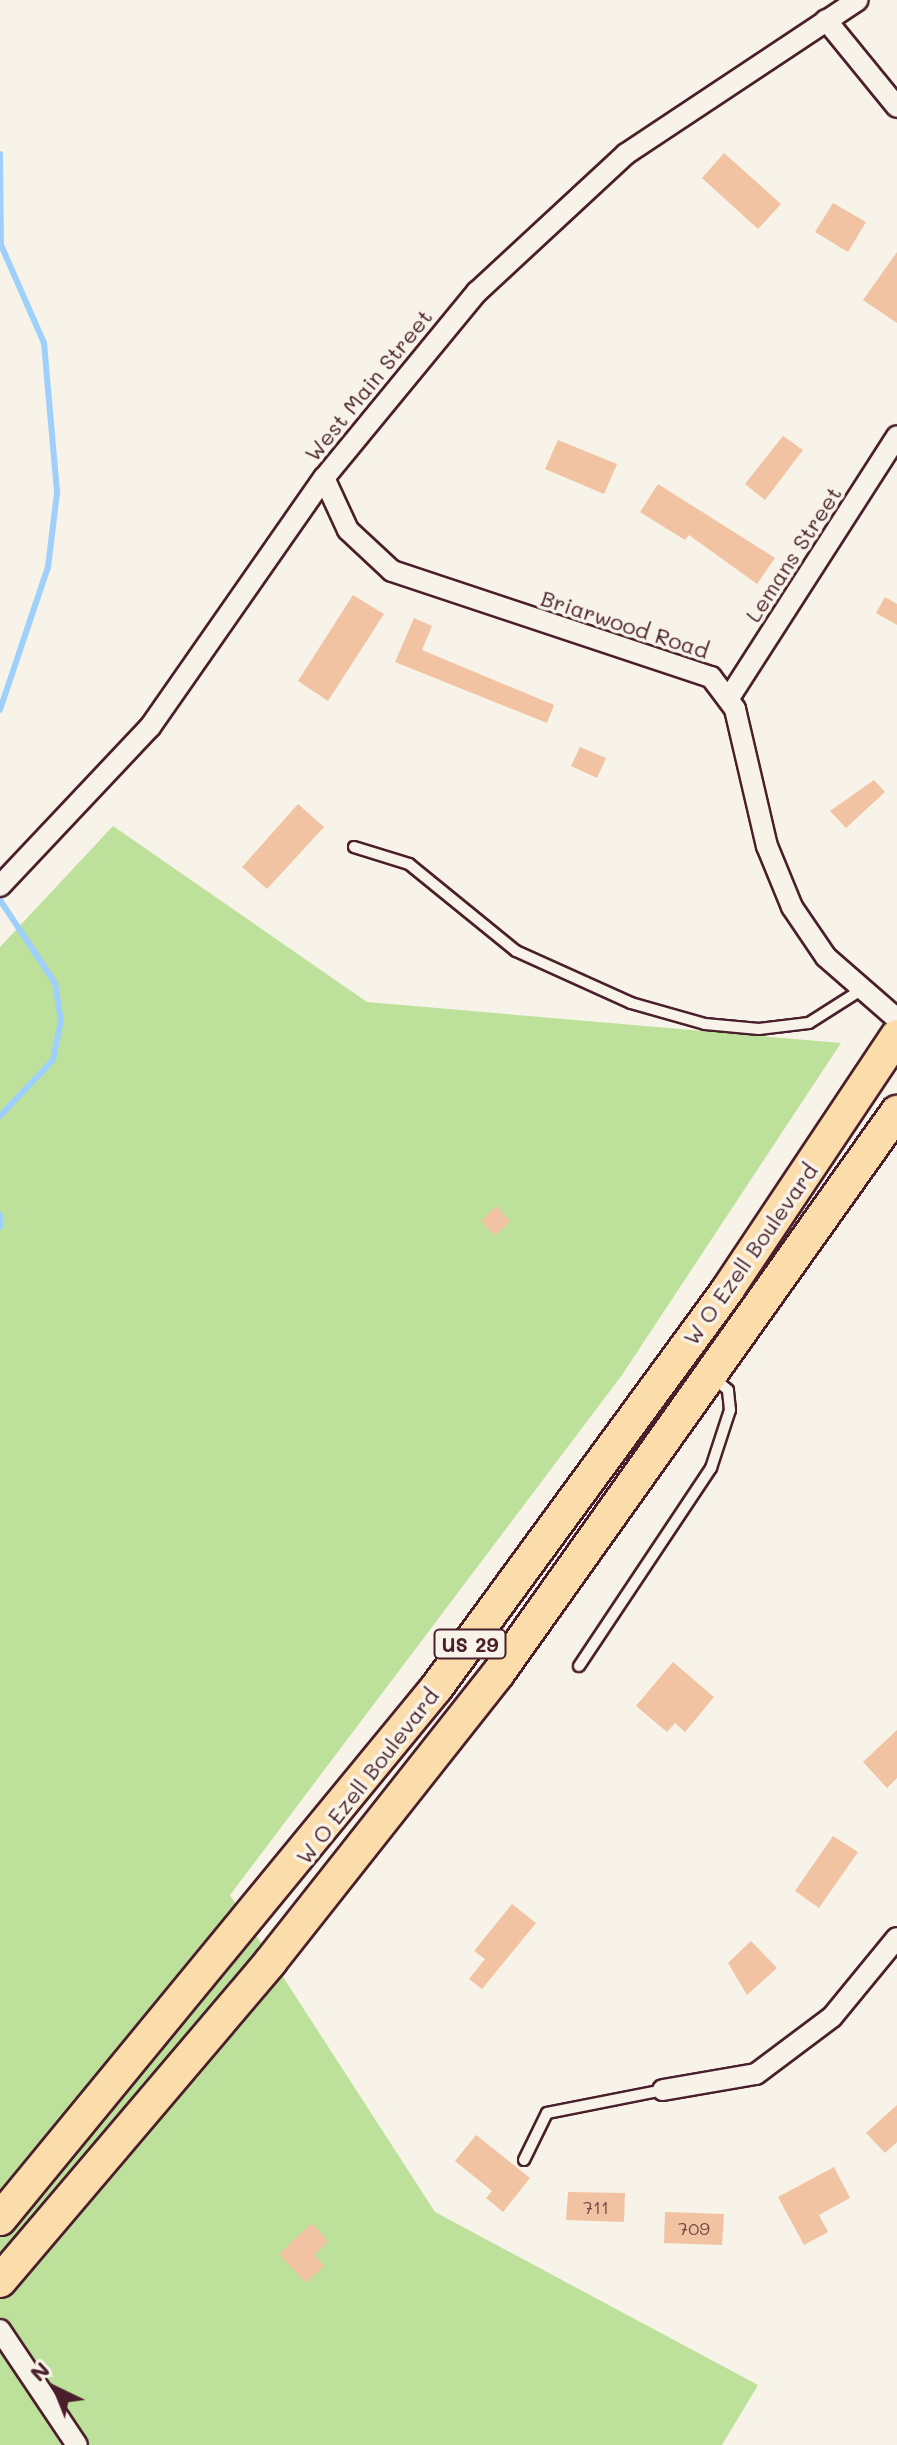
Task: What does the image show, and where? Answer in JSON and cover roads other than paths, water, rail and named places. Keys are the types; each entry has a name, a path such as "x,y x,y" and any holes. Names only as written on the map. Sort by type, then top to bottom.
{"main road":[{"name":"W O Ezell Boulevard","path":"0,2219 184,2002 437,1687 684,1350 897,1036"},
{"name":"W O Ezell Boulevard","path":"0,2281 216,2027 497,1675 716,1373 897,1112"},
{"path":"684,1350 716,1373"},
{"path":"184,2002 216,2027"}],"street":[{"name":"West Main Street","path":"0,886 183,685 324,478 417,358 538,231 626,154 858,0"},
{"path":"826,20 897,107"},
{"name":"Lemans Street","path":"729,698 897,436"},
{"name":"Briarwood Road","path":"324,478 348,530 392,571 686,664 729,698"},
{"path":"729,698 778,877 807,933 861,990 897,1019"},
{"path":"663,2090 756,2074 832,2017 897,1938"},
{"path":"0,2330 77,2445"}],"lane":[{"path":"354,847 409,864 516,951 631,1003 705,1024 759,1029 809,1023 861,990"},
{"path":"579,1666 711,1468 730,1396 716,1373"},
{"path":"524,2160 547,2113 663,2090"}],"waterway":[{"path":"0,154 1,245 44,343 57,493 48,567 0,710"},
{"path":"0,900 55,983 61,1020 53,1060 0,1116"},
{"path":"0,1215 0,1227"}]}
